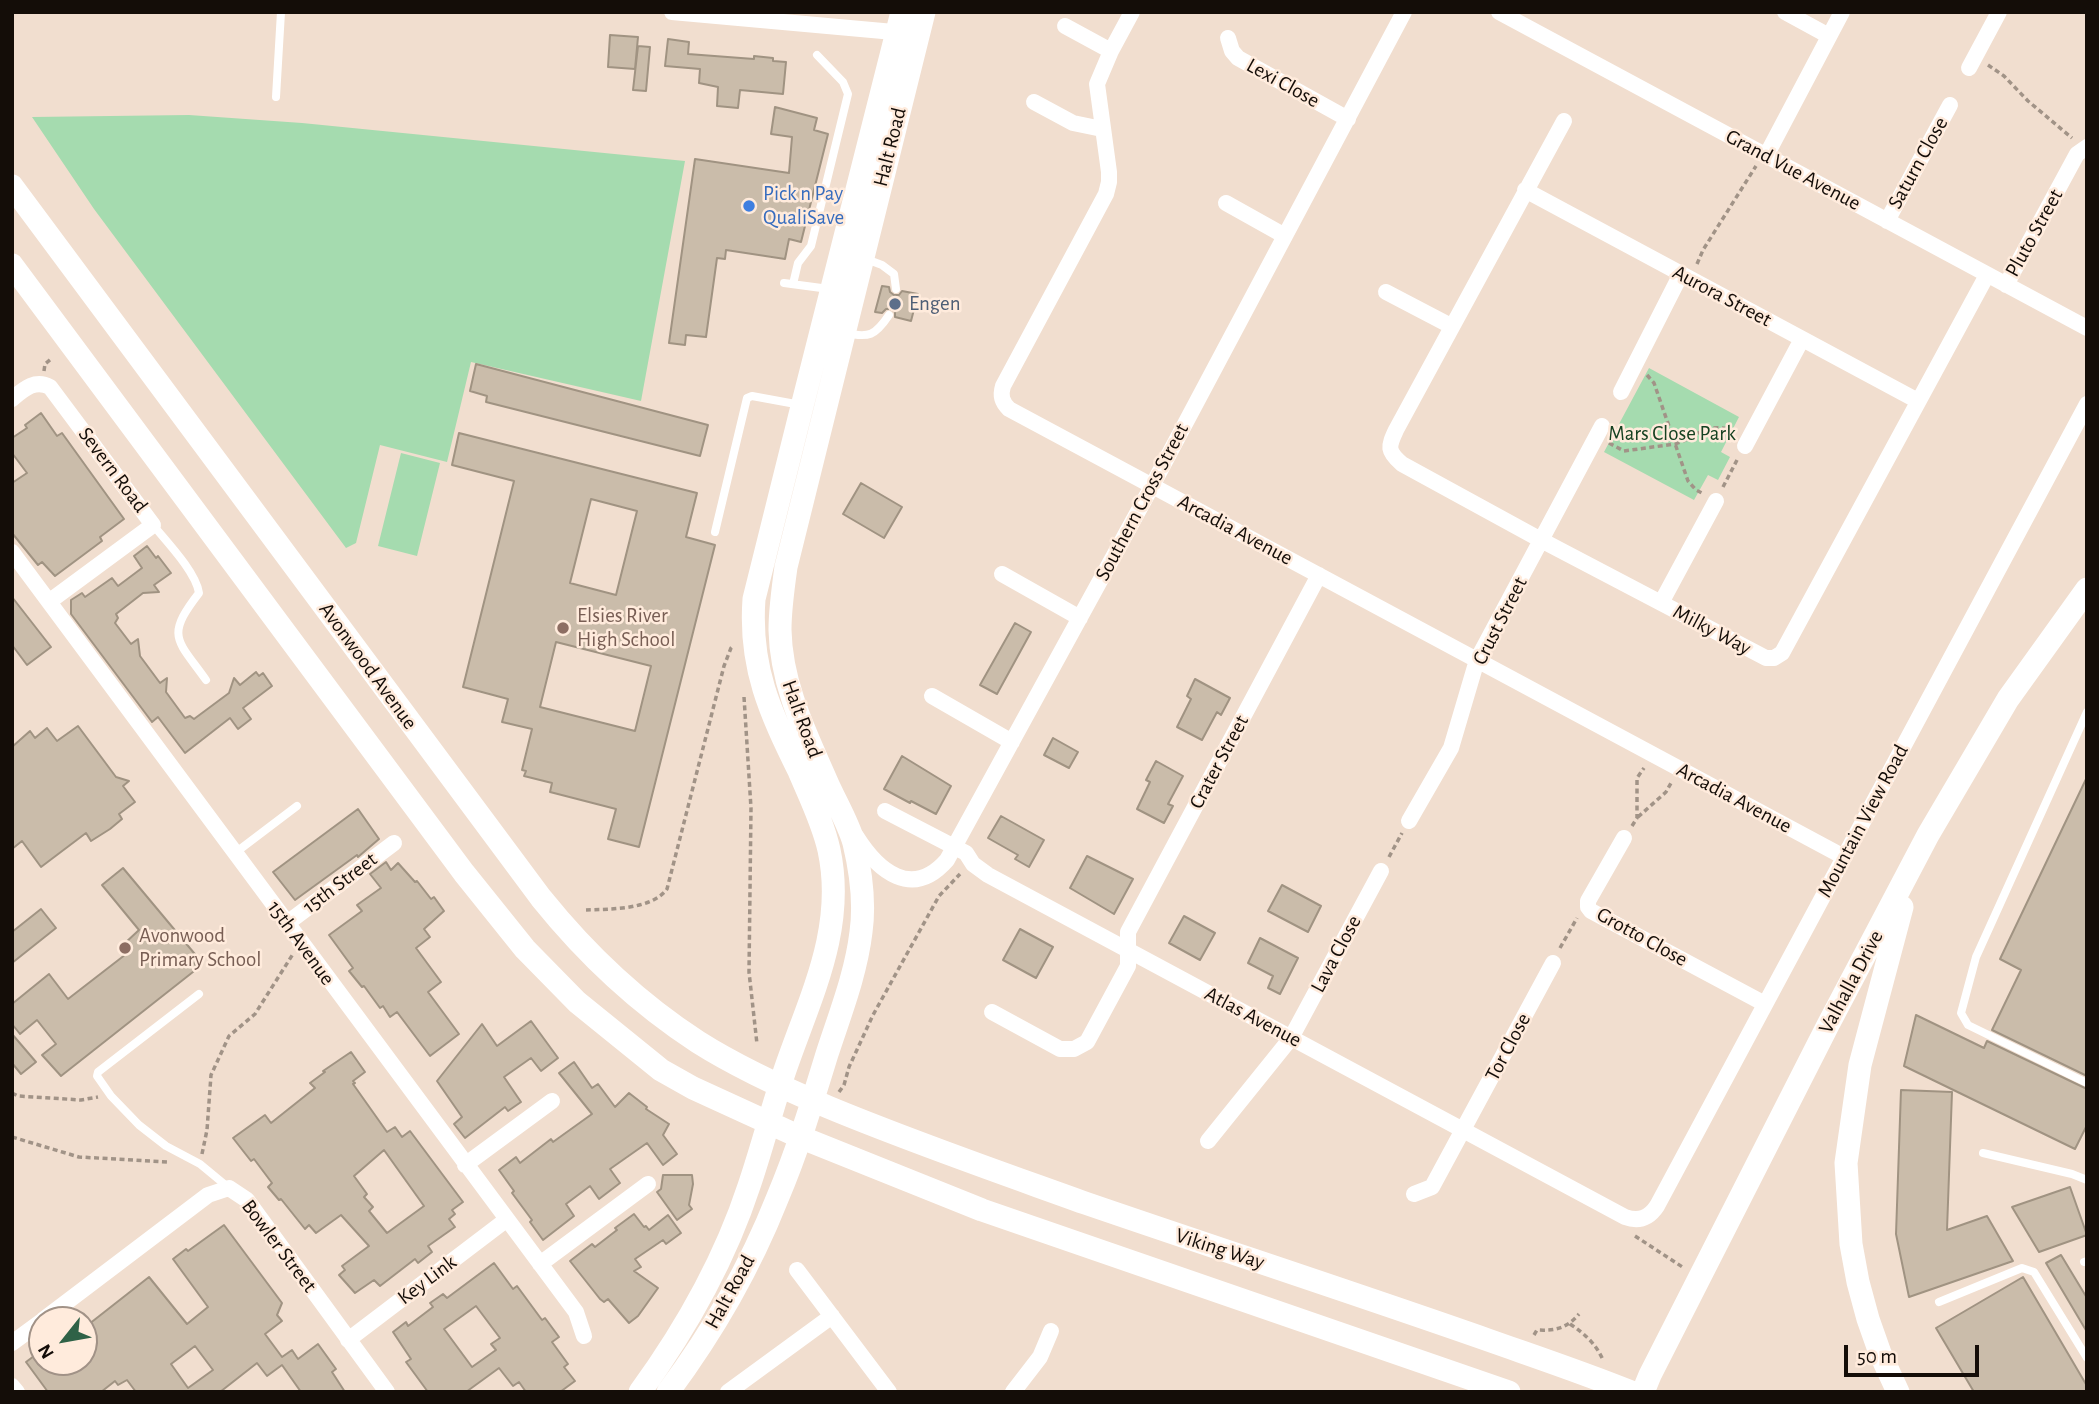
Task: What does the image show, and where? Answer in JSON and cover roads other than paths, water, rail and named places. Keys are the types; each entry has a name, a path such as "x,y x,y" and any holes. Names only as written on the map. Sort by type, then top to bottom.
{"main road":[{"name":"Halt Road","path":"668,1392 720,1314 777,1199 856,964 862,932 863,901 853,840 791,698 783,661 781,605 786,567 863,258 910,23"},
{"name":"Halt Road","path":"640,1392 690,1318 750,1186 780,1086 830,942 835,890 831,857 822,824 767,701 754,651 754,599 832,290 910,23"},
{"name":"Avonwood Avenue","path":"12,186 562,925 611,975 671,1022 723,1057 812,1100"},
{"path":"12,265 464,873 525,949 577,1002 661,1069 693,1088 768,1123"},
{"name":"Valhalla Drive","path":"1643,1392 1822,1037 1928,835 2008,699 2087,589"},
{"path":"1898,1392 1880,1353 1858,1282 1851,1244 1846,1163 1860,1065 1899,914 1928,835"},
{"name":"Viking Way","path":"812,1100 870,1125 1009,1176 1179,1236 1360,1295 1631,1392"},
{"name":"Viking Way","path":"768,1123 982,1210 1509,1392"}],"street":[{"path":"673,12 910,23"},
{"name":"Arcadia Avenue","path":"1132,12 1097,84 1109,172 1106,194 1001,393 1005,405 1844,857"},
{"name":"Southern Cross Street","path":"839,809 872,859 886,872 915,879 934,874 947,860 1152,486 1405,12"},
{"name":"Grand Vue Avenue","path":"1499,12 2087,328"},
{"path":"1785,12 1829,36"},
{"path":"1766,156 1842,12"},
{"path":"1972,62 1999,12"},
{"path":"1065,26 1111,51"},
{"name":"Lexi Close","path":"1228,38 1232,51 1238,58 1348,118"},
{"path":"1034,102 1073,122 1102,129"},
{"name":"Saturn Close","path":"1887,221 1950,105"},
{"name":"Milky Way","path":"1564,121 1396,430 1390,443 1393,457 1541,540 1766,659 1779,656 1987,275"},
{"name":"Pluto Street","path":"2006,285 2077,154 2086,148"},
{"name":"Aurora Street","path":"1525,190 1918,401"},
{"path":"1226,203 1284,236"},
{"path":"1621,392 1686,276"},
{"path":"1386,292 1451,326"},
{"path":"1745,446 1802,339"},
{"name":"Severn Road","path":"12,398 27,387 43,383 50,387 153,525 50,601"},
{"name":"Mountain View Road","path":"1625,1217 1637,1220 1654,1211 2087,404"},
{"name":"Crust Street","path":"1409,821 1451,748 1477,660 1602,426"},
{"path":"1661,603 1716,501"},
{"name":"15th Avenue","path":"12,552 576,1312 584,1336"},
{"path":"1002,574 1080,618"},
{"name":"Crater Street","path":"992,1013 1060,1049 1081,1046 1091,1036 1128,966 1128,932 1319,575"},
{"path":"932,696 1012,742"},
{"name":"Atlas Avenue","path":"885,811 966,853 973,864 988,875 1625,1217"},
{"name":"Grotto Close","path":"1624,838 1588,901 1591,911 1765,1004"},
{"name":"15th Street","path":"286,924 394,843"},
{"name":"Lava Close","path":"1208,1141 1291,1038 1381,871"},
{"name":"Tor Close","path":"1414,1194 1432,1186 1553,963"},
{"path":"465,1165 552,1101"},
{"path":"540,1264 648,1184"},
{"name":"Bowler Street","path":"61,1306 208,1195 229,1188 247,1200 387,1392"},
{"name":"Key Link","path":"348,1340 506,1220"},
{"path":"797,1270 889,1392"},
{"path":"729,1392 832,1316"},
{"name":"Bowler Street","path":"12,1343 28,1331"},
{"path":"1013,1392 1040,1357 1051,1331"},
{"path":"12,1386 17,1392"}],"lane":[{"path":"276,97 281,12"},
{"path":"817,55 843,82 848,94 811,246 788,283 832,290"},
{"path":"863,258 882,265 894,274 896,289"},
{"path":"844,333 858,336 876,333 889,315"},
{"path":"715,532 747,398 752,396 801,405"},
{"path":"153,525 193,577 199,589 199,593 180,619 177,633 180,642 206,680"},
{"path":"2087,712 1976,957 1961,1013 1968,1024 2087,1083"},
{"path":"235,853 297,806"},
{"path":"198,994 98,1072 97,1076 111,1096 139,1125 166,1146 200,1164 229,1188"},
{"path":"1983,1153 2087,1180"},
{"path":"1940,1302 2027,1268 2034,1272 2087,1358"}],"place":[{"name":"Pick n Pay QualiSave","path":"749,206"},
{"name":"Engen","path":"895,304"},
{"name":"Elsies River High School","path":"563,628"},
{"name":"Avonwood Primary School","path":"125,948"}],"park label":[{"name":"Mars Close Park","path":"1672,434"}]}
